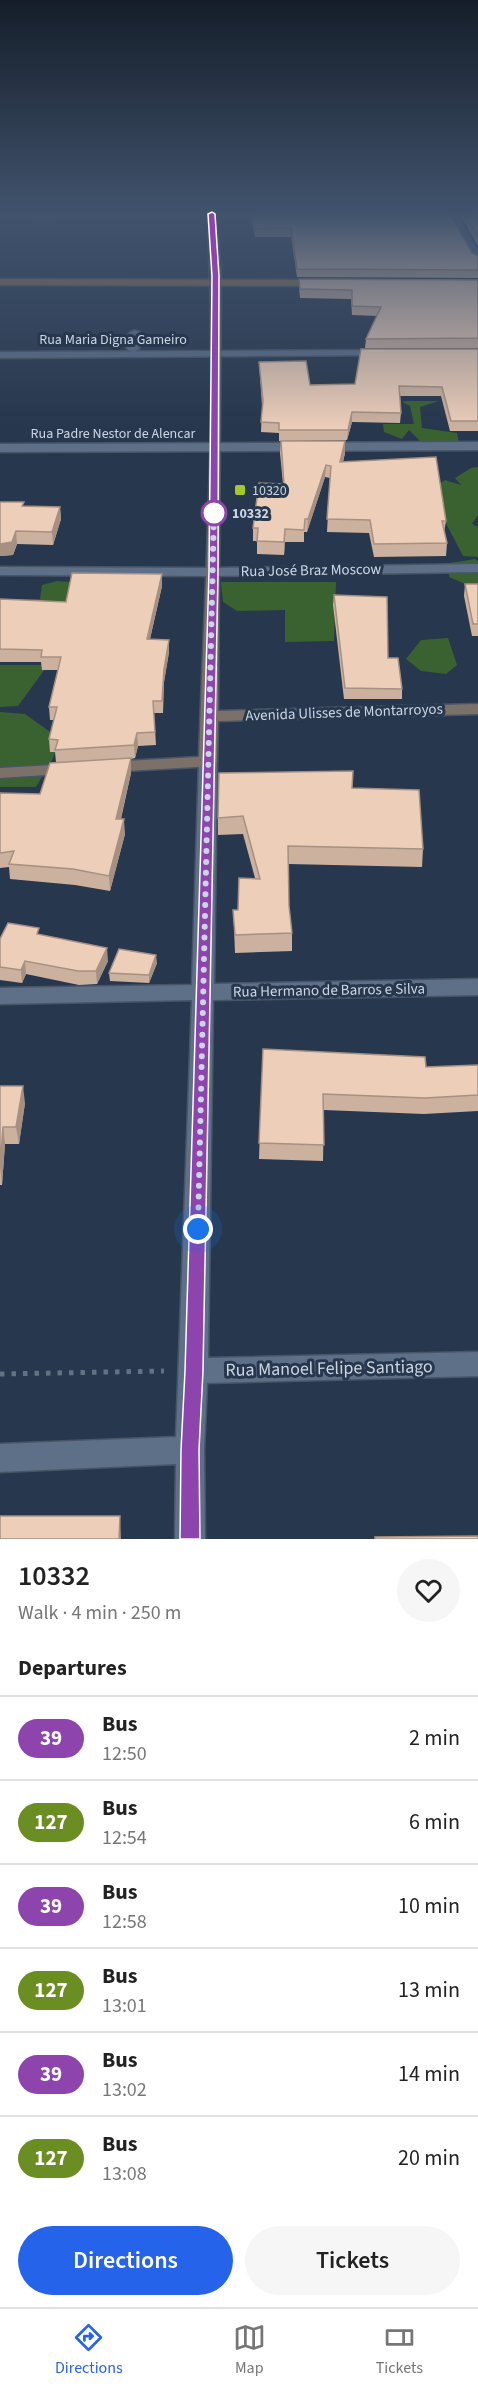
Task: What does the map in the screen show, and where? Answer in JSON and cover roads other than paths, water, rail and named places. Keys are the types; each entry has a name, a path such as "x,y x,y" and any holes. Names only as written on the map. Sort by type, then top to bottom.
{"street":[{"path":"190,1539 190,1450 194,1371 214,572 215,286"},
{"name":"Rua Maria Digna Gameiro","path":"0,354 134,345 214,353 394,353"},
{"name":"Rua Padre Nestor de Alencar","path":"0,448 478,446"},
{"name":"Rua José Braz Moscow","path":"0,571 214,572 478,568"},
{"name":"Avenida Ulisses de Montarroyos","path":"209,716 478,709"},
{"path":"0,773 208,762"},
{"name":"Rua Hermano de Barros e Silva","path":"0,996 478,987"},
{"name":"Rua Manoel Felipe Santiago","path":"194,1371 478,1364"},
{"path":"0,1458 190,1450"}],"place":[{"name":"10320","path":"240,490"},
{"name":"10332","path":"214,513"}]}
